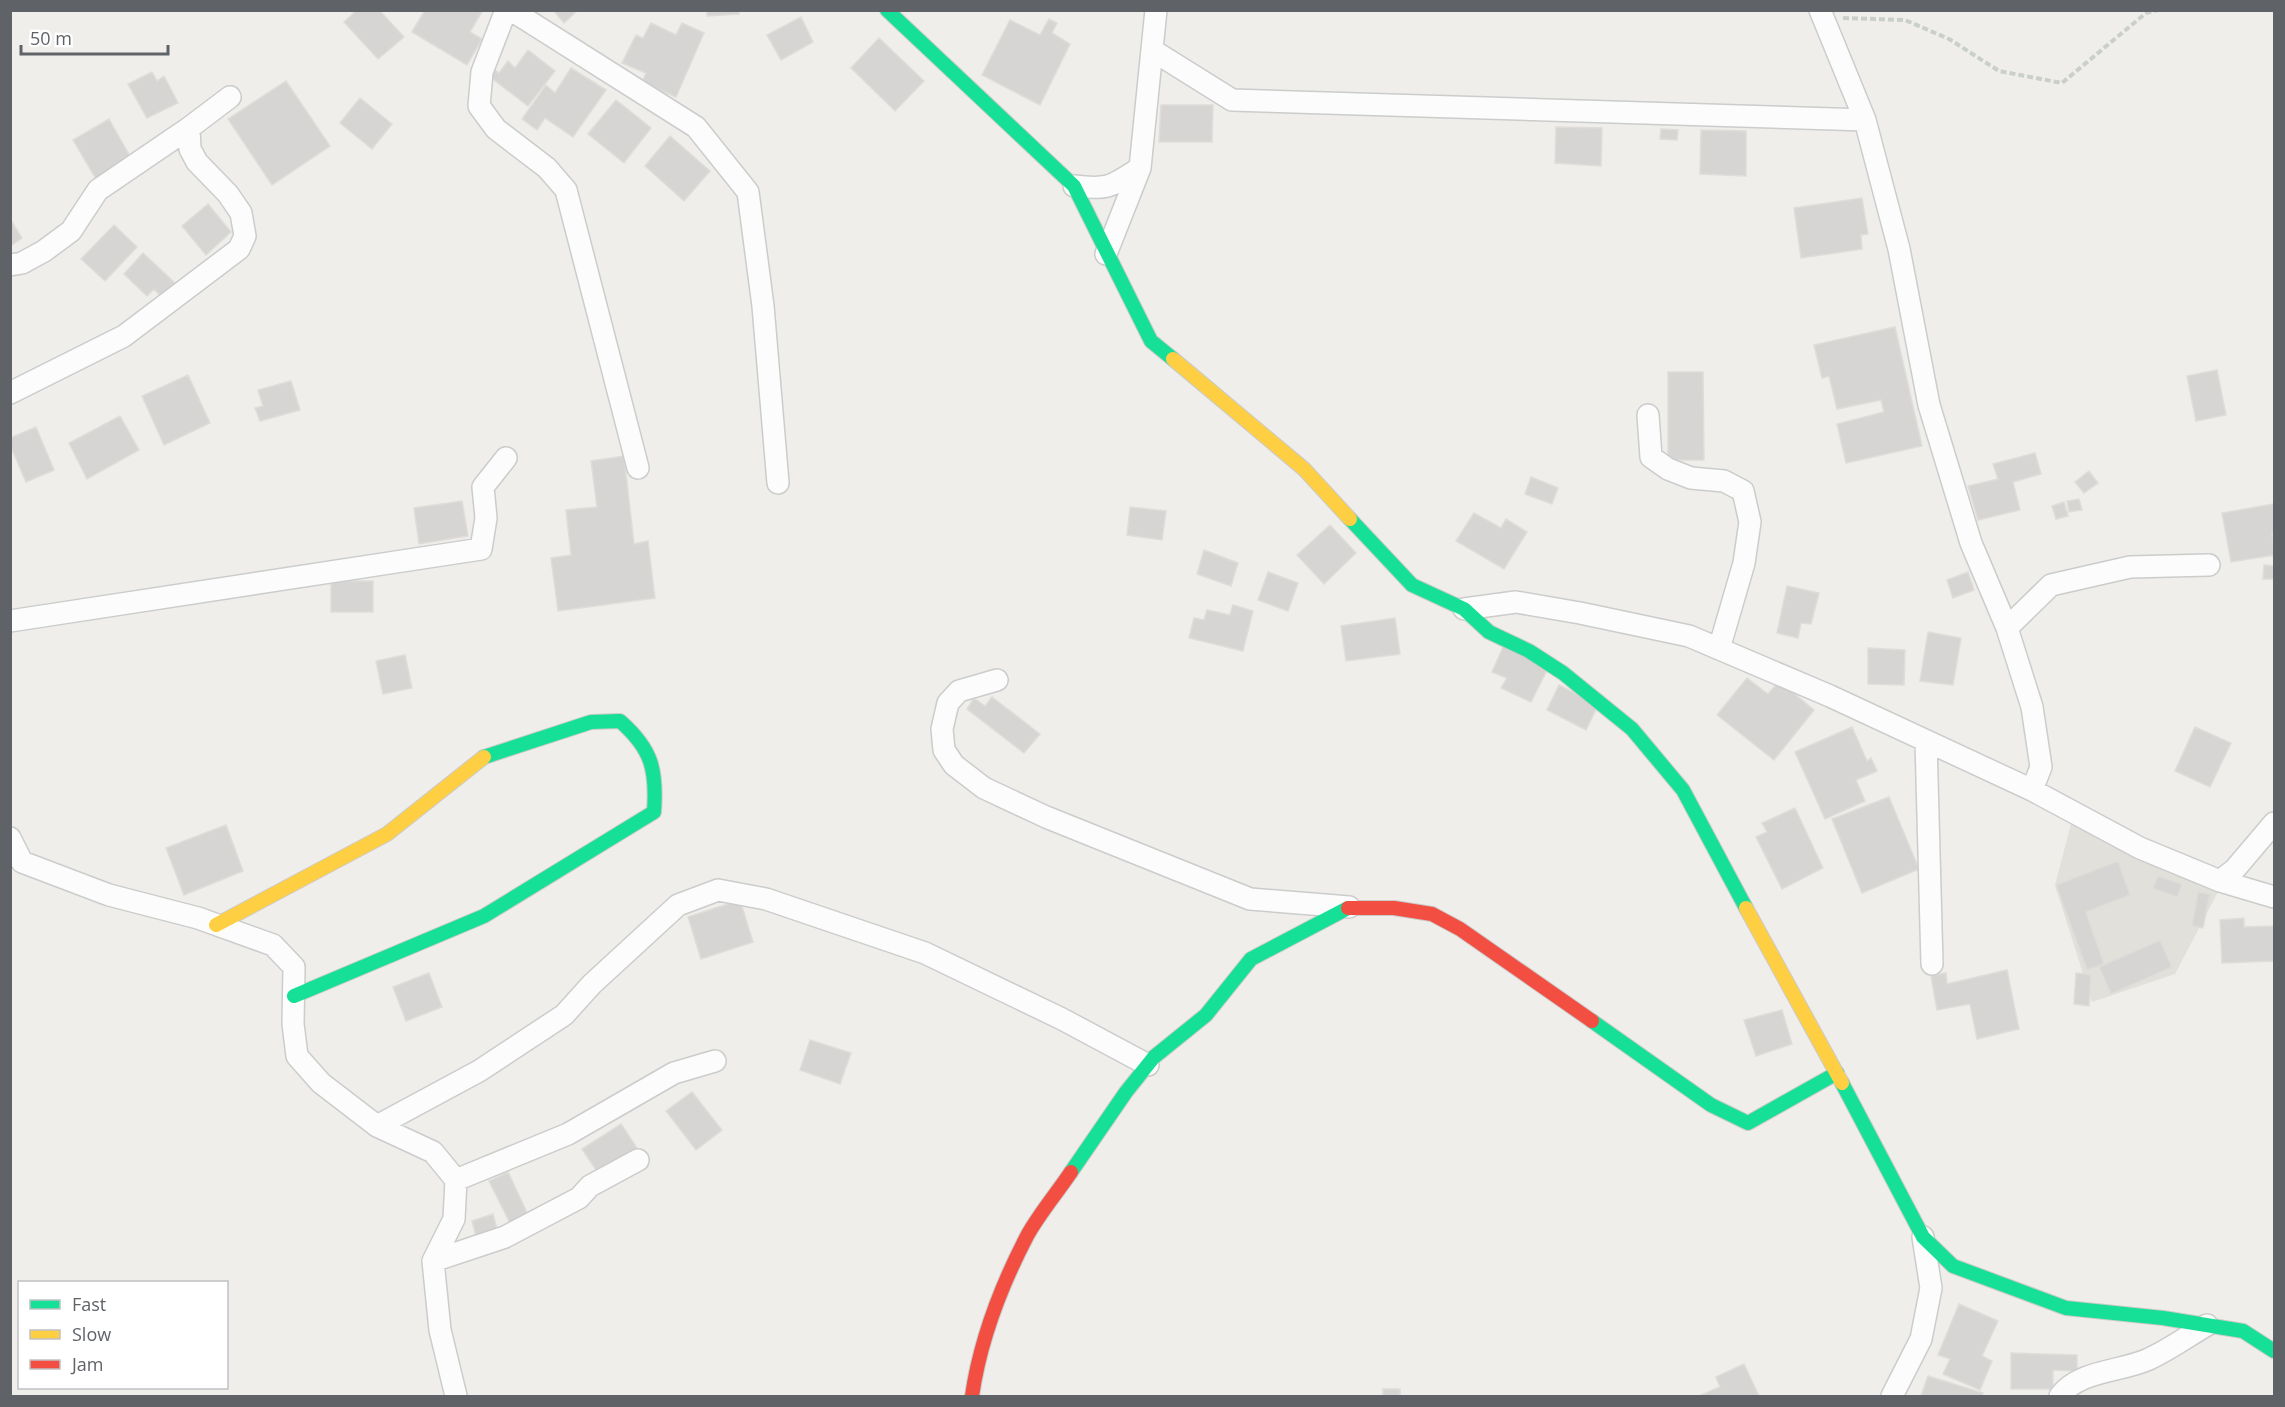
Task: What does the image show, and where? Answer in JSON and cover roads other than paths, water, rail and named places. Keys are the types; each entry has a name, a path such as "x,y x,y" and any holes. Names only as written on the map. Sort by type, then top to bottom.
{"street":[{"path":"506,10 482,72 479,106 496,129 547,168 566,190 638,468"},
{"path":"511,10 696,126 748,192 763,306 778,483"},
{"path":"887,10 1074,186 1150,341 1304,469 1412,585 1464,609 1489,632 1529,651 1563,673 1632,729 1683,790 1713,849 1837,1073 1923,1237 1953,1266 2066,1308 2243,1331 2274,1351"},
{"path":"1106,254 1140,168 1156,10"},
{"path":"1822,14 1865,120 1899,249 1929,405 1971,543 2007,628 2032,707 2041,767 2032,790"},
{"path":"1152,50 1232,100 1865,120"},
{"path":"10,265 30,260 71,231 98,190 230,97"},
{"path":"10,393 124,336 239,249 245,236 241,213 228,195 197,162 190,149 189,128"},
{"path":"1074,186 1099,189 1117,184 1140,168"},
{"path":"1647,415 1651,457 1668,469 1691,478 1724,481 1743,491 1750,522 1744,563 1719,649"},
{"path":"10,621 481,549 486,518 483,487 506,458"},
{"path":"2007,628 2051,585 2130,567 2209,565"},
{"path":"1464,609 1516,602 1689,636 1830,696 2032,790 2140,848 2220,882 2274,897"},
{"path":"997,680 959,691 948,703 942,729 944,750 954,765 984,788 1046,817 1250,899 1349,907 1394,908 1432,914 1460,929 1711,1105 1748,1122 1837,1073"},
{"path":"216,925 387,834 482,758 591,722 620,721 639,735 651,755 656,792 654,812 484,916 294,996"},
{"path":"1926,741 1932,964"},
{"path":"2220,882 2235,869 2274,823"},
{"path":"13,851 22,862 109,895 216,925 273,945 294,967 293,1024 297,1056 321,1083 377,1126 433,1152 456,1180 454,1219 433,1261 440,1330 456,1396"},
{"path":"377,1126 479,1071 564,1015 592,984 678,905 718,890 766,899 925,953 1062,1019 1148,1065"},
{"path":"972,1396 975,1375 997,1302 1028,1235 1126,1092 1154,1057 1206,1015 1251,959 1349,907"},
{"path":"456,1180 568,1134 674,1073 715,1061"},
{"path":"433,1261 505,1237 579,1198 590,1186 638,1160"},
{"path":"1892,1396 1921,1339 1931,1288 1923,1237"},
{"path":"2060,1396 2067,1386 2106,1371 2149,1359 2206,1325"}]}
